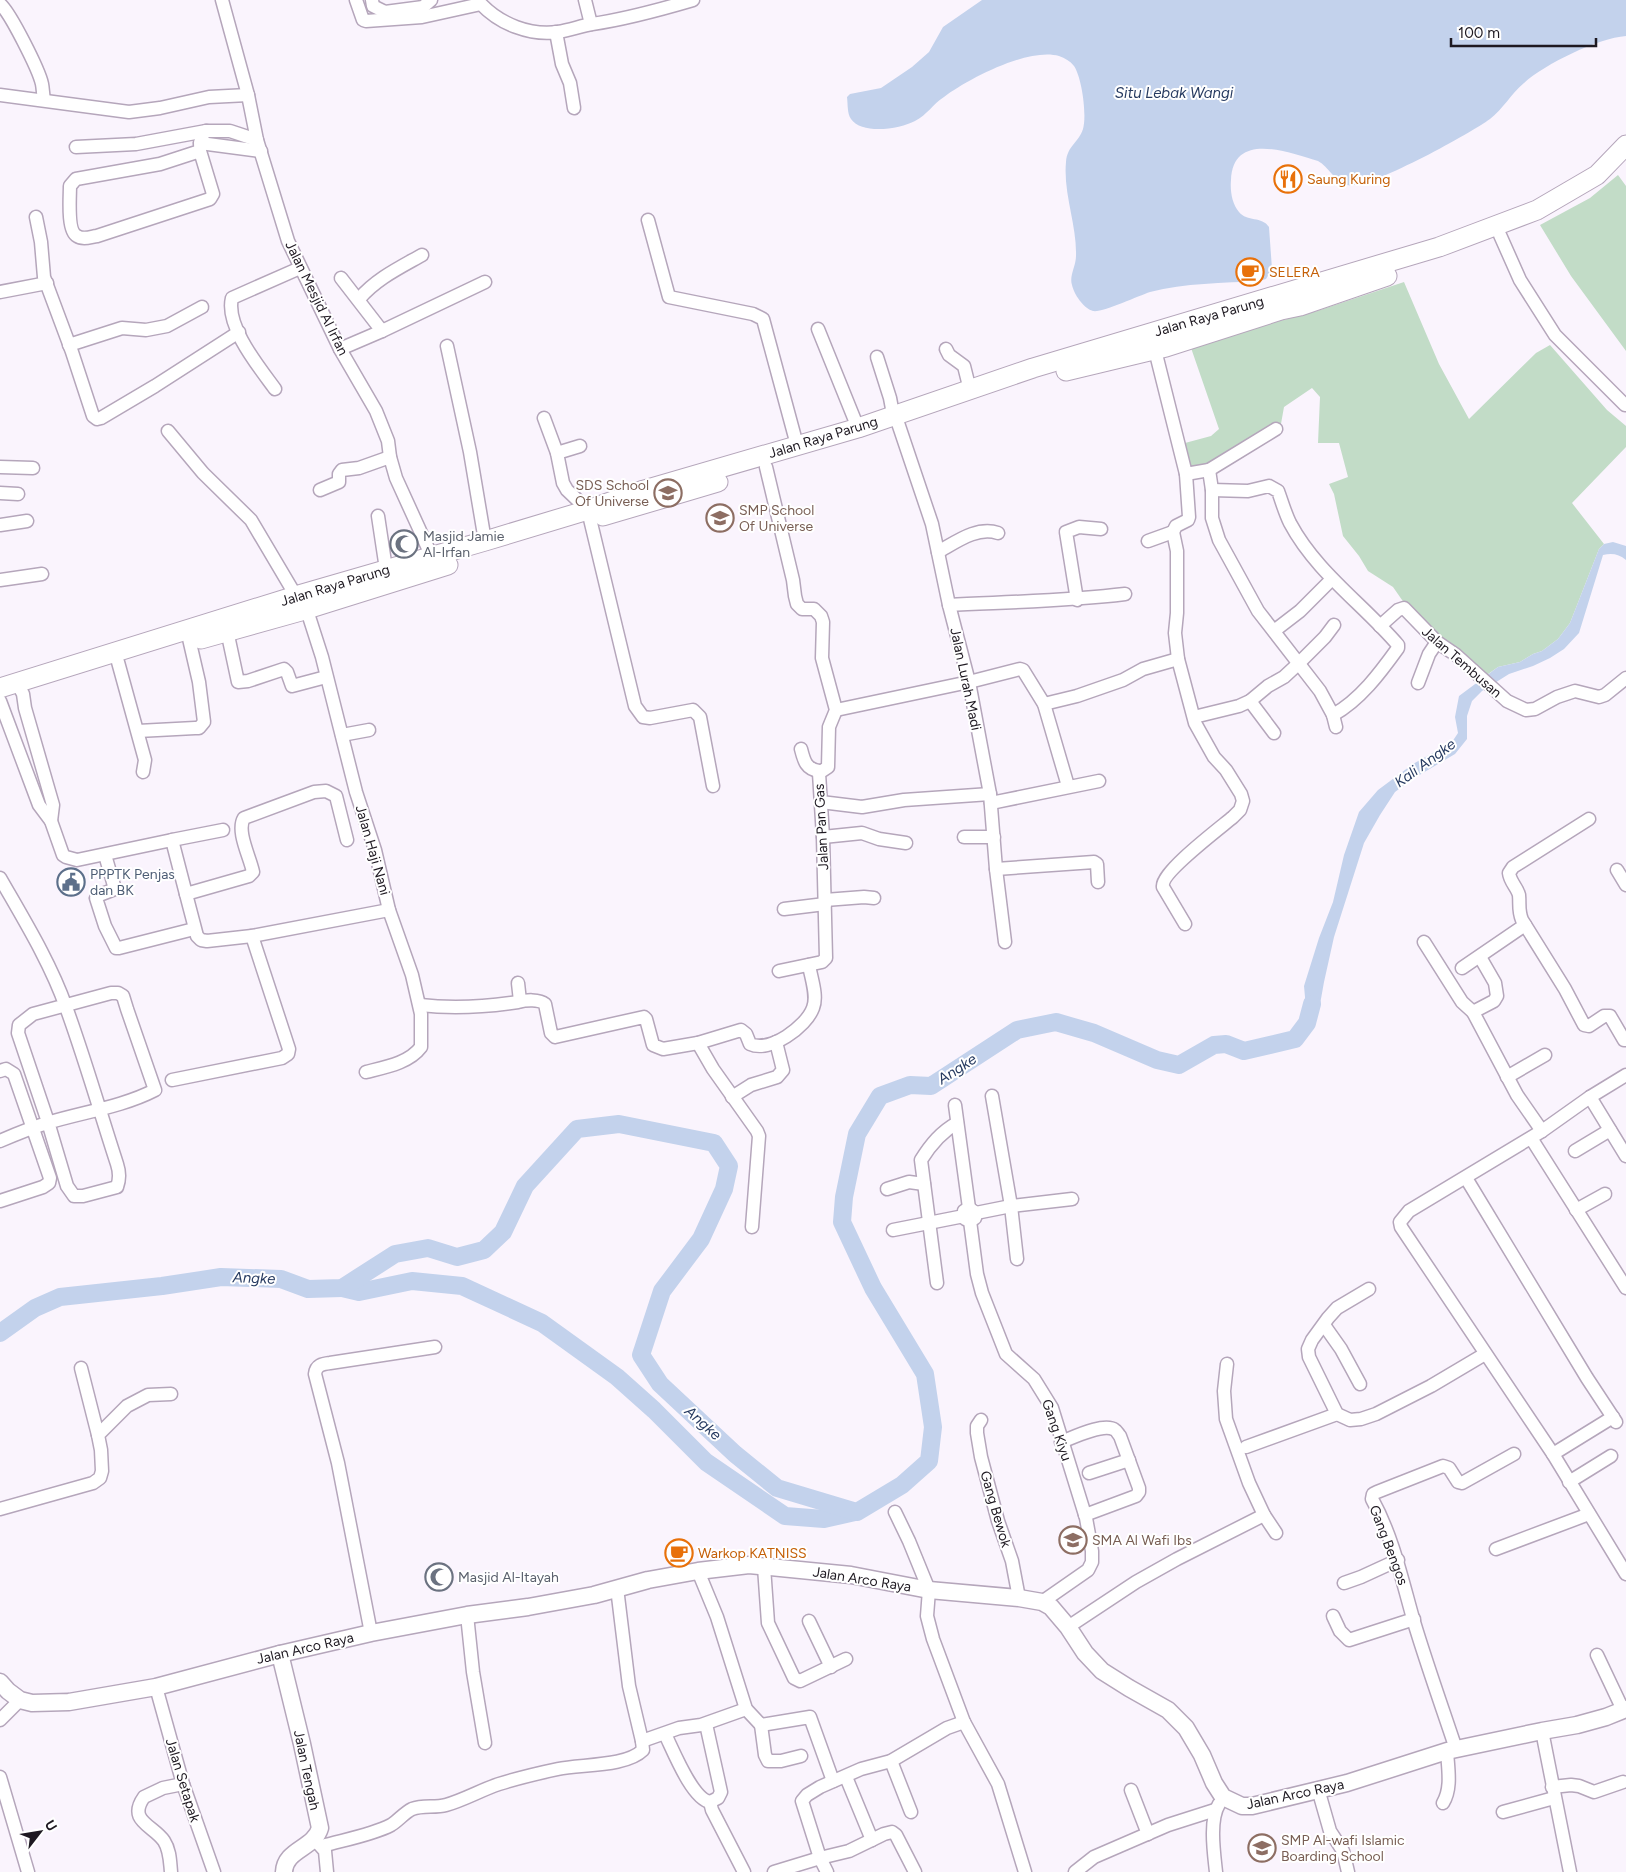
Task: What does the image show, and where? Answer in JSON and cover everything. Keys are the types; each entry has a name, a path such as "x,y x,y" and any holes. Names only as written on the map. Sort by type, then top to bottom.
{"highway":[{"name":"Jalan Raya Parung","path":"302,600 589,515 644,490 797,445 896,419 1439,247 1537,210 1597,175 1626,145"},
{"name":"Jalan Raya Parung","path":"0,701 13,688 226,625 386,570 485,541 589,515 632,509 766,467 970,390 1155,350 1281,310 1300,306 1438,259 1543,219 1593,190 1626,160"},
{"name":"Jalan Raya Parung","path":"13,688 118,662 188,636"}],"main road":[{"name":"Jalan Arco Raya","path":"20,1700 32,1703 69,1702 156,1687 280,1654 370,1634 594,1595 648,1580 698,1571 749,1565 851,1575 929,1590 1019,1598 1042,1602"},
{"path":"1042,1602 1051,1608 1068,1627 1085,1654 1102,1671 1168,1710 1186,1728 1202,1755 1214,1783 1219,1804"},
{"name":"Jalan Tengah","path":"280,1654 320,1828 318,1842"},
{"path":"0,1682 20,1700"},
{"name":"Jalan Arco Raya","path":"1219,1804 1252,1806 1347,1783 1452,1750 1577,1725 1625,1710"},
{"path":"281,1871 289,1858 318,1842"}],"street":[{"name":"Jalan Mesjid Al Irfan","path":"222,0 248,95 259,145 288,241 340,349 376,411 388,441 396,478 432,557"},
{"path":"356,0 363,20 366,21 422,17 481,2 498,19 516,27 535,31 556,32 626,19 693,0"},
{"path":"372,0 373,6 385,12 423,7 431,0"},
{"path":"585,0 591,24"},
{"path":"0,4 7,11 38,74 42,84 44,100"},
{"path":"556,32 562,64 570,83 574,108"},
{"path":"0,95 129,112 160,108 209,97 248,95"},
{"path":"76,146 136,144 206,131 230,131 259,145"},
{"path":"206,131 203,134 200,147 213,194 210,199 97,236 85,238 78,237 72,233 70,226 70,186 73,180 160,164 200,147 259,145"},
{"path":"36,217 41,242 42,271 93,416 99,419 155,386 239,332"},
{"path":"648,220 669,297 753,314 763,319 797,445"},
{"path":"1500,235 1520,280 1555,335 1625,405"},
{"path":"359,299 368,288 379,280 422,255"},
{"path":"275,389 251,356 239,332 231,312 232,298 300,268"},
{"path":"341,278 382,331"},
{"path":"340,349 485,282"},
{"path":"0,292 46,283"},
{"path":"68,345 122,328 146,330 168,326 202,308"},
{"path":"818,329 858,428"},
{"path":"447,346 471,461 485,541"},
{"path":"946,349 949,355 964,366 970,390"},
{"path":"1155,350 1186,474 1189,517 1188,520 1176,526 1173,532 1177,560 1175,632 1178,659 1199,731 1214,758 1226,770 1238,788 1242,801 1240,810 1171,870 1163,881 1163,887 1185,924"},
{"name":"Jalan Lurah Madi","path":"877,357 932,524 949,605 969,682 969,716 991,798 996,869 1005,942"},
{"path":"544,418 557,453 567,490 589,515 635,706 643,717 650,718 693,710 696,712 700,718 713,786"},
{"path":"1186,474 1209,470 1276,429"},
{"name":"Jalan Haji Nani","path":"168,431 203,473 251,520 302,600 326,677 356,792 375,850 389,910 412,975 420,1005 422,1047 415,1054 393,1065 366,1072"},
{"path":"557,453 580,446"},
{"path":"320,490 339,482 338,474 342,470 360,468 390,457"},
{"path":"0,467 33,468"},
{"path":"766,467 794,580 797,604 802,609 814,610 821,616 823,622 822,658 836,710 969,682 1020,669 1023,670 1044,704 1068,786"},
{"path":"1209,470 1214,527 1258,611 1320,691 1334,721 1386,664 1398,648 1391,637 1370,614 1332,579 1297,534 1286,515 1278,491 1273,486 1248,491 1212,490"},
{"path":"0,493 18,494"},
{"path":"378,516 386,570"},
{"path":"0,525 27,521"},
{"path":"1077,600 1066,532 1079,528 1101,529"},
{"path":"938,552 980,532 989,530 998,533"},
{"path":"1148,541 1173,532"},
{"path":"0,580 42,574"},
{"path":"1274,631 1300,611 1332,579"},
{"path":"949,605 1023,600 1077,600 1125,594"},
{"name":"Jalan Tembusan","path":"1380,626 1398,610 1404,608 1437,642 1450,649 1512,705 1526,710 1535,709 1557,697 1575,691 1599,697 1605,695 1626,678"},
{"path":"226,625 238,682 248,681 284,669 292,686 326,677"},
{"path":"1194,717 1239,706 1250,701 1268,686 1284,677 1325,637 1334,625"},
{"path":"138,732 195,728 202,725 204,720 199,682 188,636"},
{"path":"1418,683 1429,654 1437,642"},
{"path":"1044,704 1077,696 1123,680 1143,669 1178,659"},
{"path":"118,662 145,760 144,772"},
{"path":"13,688 25,708 48,785 53,805 50,821"},
{"path":"0,701 34,787 39,805 50,821 66,858 77,860 223,830"},
{"path":"1250,701 1274,733"},
{"name":"Jalan Pan Gas","path":"779,971 822,962 826,958 823,837 819,771 828,767 829,727 836,710"},
{"path":"342,735 369,730"},
{"path":"801,750 803,760 808,767 819,771"},
{"path":"821,802 862,807 904,800 991,798 1099,781"},
{"path":"34,787 48,785"},
{"path":"186,894 249,876 253,872 240,824 244,818 314,792 326,791 336,796 347,840"},
{"path":"1590,819 1514,867 1509,872 1510,881 1518,894 1518,910 1525,926 1565,989 1584,1025 1589,1026 1604,1016 1610,1016 1624,1040 1626,1040"},
{"path":"823,837 862,833 879,839 906,843"},
{"path":"964,837 994,836"},
{"path":"172,840 194,929 200,940 207,941 252,936 389,910"},
{"path":"105,855 115,889 96,898 105,926 116,948 194,929"},
{"path":"996,869 1094,862 1099,867 1098,882"},
{"path":"1617,870 1626,885"},
{"path":"0,878 32,934 66,1006 99,1109 117,1164 120,1178 117,1187 83,1196 74,1196 70,1192 48,1122 18,1033 19,1025 33,1014 66,1006 111,993 118,993 123,996 155,1090 99,1109 48,1122 0,1141"},
{"path":"784,909 864,897 874,898"},
{"path":"1462,968 1525,926"},
{"path":"172,1080 282,1058 288,1054 289,1049 252,936"},
{"path":"1424,942 1462,1002 1473,1012 1576,1210 1626,1288"},
{"path":"1473,1012 1494,1001 1497,996 1495,983 1480,957"},
{"path":"420,1005 462,1008 520,1001 538,1001 545,1004 551,1033 555,1037 644,1017 653,1044 657,1048 663,1049 698,1043 741,1030 746,1034 752,1046 776,1042 794,1030 813,1009 815,998 809,965"},
{"path":"518,983 520,1001"},
{"path":"732,1097 751,1085 780,1075 783,1070 776,1042"},
{"path":"698,1043 712,1069 757,1130 759,1136 752,1227"},
{"path":"1507,1077 1545,1055"},
{"path":"0,1071 6,1069 14,1074 50,1178 49,1183 43,1187 0,1201"},
{"path":"1626,1075 1590,1097 1536,1135 1409,1211 1400,1222 1401,1227 1553,1454 1626,1574"},
{"path":"992,1096 1011,1206 1017,1259"},
{"path":"1590,1097 1626,1156"},
{"name":"Gang Kiyu","path":"955,1105 977,1274 982,1293 1006,1354 1034,1379 1052,1408 1085,1515 1092,1551 1092,1562 1088,1570 1042,1602"},
{"path":"909,1182 931,1144 945,1130 957,1123"},
{"path":"1575,1151 1610,1130"},
{"path":"921,1160 937,1283"},
{"path":"1466,1178 1614,1419 1553,1454"},
{"path":"887,1189 909,1182 924,1184"},
{"path":"1576,1210 1604,1194"},
{"path":"893,1230 1011,1206 1072,1199"},
{"path":"1369,1289 1337,1308 1312,1340 1308,1349 1309,1357 1337,1414 1350,1420 1361,1420 1376,1414 1432,1386 1485,1354"},
{"path":"1324,1325 1341,1349 1360,1384"},
{"path":"370,1634 338,1463 315,1374 316,1369 319,1365 435,1347"},
{"path":"1227,1364 1224,1391 1226,1419 1264,1515 1276,1533"},
{"path":"0,1509 94,1483 100,1478 102,1471 98,1435 81,1368"},
{"path":"98,1435 127,1406 148,1395 171,1394"},
{"path":"1246,1447 1337,1414"},
{"name":"Gang Bewok","path":"981,1420 977,1426 977,1432 981,1457 998,1521 1012,1561 1019,1598"},
{"path":"1061,1442 1098,1428 1108,1427 1115,1429 1120,1436 1139,1488 1136,1496 1085,1515"},
{"name":"Gang Bengos","path":"1443,1803 1448,1793 1452,1750 1398,1560 1381,1516 1372,1499 1373,1494 1443,1466 1448,1468 1458,1482 1462,1483 1514,1454"},
{"path":"1569,1482 1611,1456"},
{"path":"1089,1473 1129,1460"},
{"path":"896,1512 929,1590"},
{"path":"1496,1549 1589,1514"},
{"path":"1068,1627 1136,1582 1177,1558 1264,1515"},
{"path":"1344,1583 1398,1560"},
{"path":"764,1567 768,1623 794,1678 800,1681 846,1659"},
{"path":"698,1571 717,1617 746,1708 761,1725 765,1755 768,1761 781,1761 801,1756"},
{"path":"327,1872 325,1851 318,1842 380,1829 392,1824 412,1809 445,1805 500,1784 558,1769 596,1765 632,1758 642,1750 642,1741 629,1686 617,1588"},
{"name":"Jalan Arco Raya","path":"929,1590 927,1616 929,1626 964,1722 998,1784 1025,1872"},
{"path":"467,1616 472,1672 484,1743"},
{"path":"1333,1616 1340,1631 1349,1640 1414,1619"},
{"path":"809,1621 831,1666"},
{"path":"1597,1655 1625,1710"},
{"name":"Jalan Setapak","path":"156,1687 183,1784 214,1872"},
{"path":"0,1720 20,1700"},
{"path":"642,1741 686,1727 706,1724 746,1708"},
{"path":"761,1725 810,1717 833,1781"},
{"path":"827,1872 820,1858 802,1801 813,1791 833,1781 862,1769 891,1761 947,1728 964,1722"},
{"path":"664,1734 696,1792 706,1802 710,1802 718,1798 721,1792 706,1724"},
{"path":"1542,1731 1570,1872"},
{"path":"891,1761 911,1812"},
{"path":"0,1777 28,1872"},
{"path":"846,1777 872,1840"},
{"path":"1503,1812 1571,1785 1594,1792 1623,1782"},
{"path":"171,1872 166,1844 158,1834 142,1821 139,1815 139,1808 144,1796 163,1788 183,1784"},
{"path":"1318,1789 1330,1831 1343,1851 1348,1872"},
{"path":"1131,1790 1148,1834"},
{"path":"710,1802 712,1810 744,1872"},
{"path":"1075,1872 1094,1857 1219,1804"},
{"path":"1216,1872 1213,1838 1219,1804"},
{"path":"774,1872 849,1851 892,1832 896,1835 915,1872"}],"green space":[{"path":"1618,175 1626,186 1626,351 1571,276 1540,225 1590,198"},
{"path":"1404,282 1439,364 1469,419 1536,353 1550,345 1607,410 1626,426 1626,447 1572,503 1604,544 1599,549 1570,623 1558,639 1542,651 1520,662 1498,667 1484,677 1409,610 1393,587 1368,571 1343,536 1334,494 1329,484 1348,477 1339,443 1318,443 1320,397 1312,388 1284,407 1279,435 1234,463 1215,469 1192,472 1184,455 1185,443 1211,436 1219,429 1190,345 1317,311"}],"water":[{"name":"Situ Lebak Wangi","path":"982,0 1626,0 1626,36 1601,42 1558,60 1524,83 1490,119 1419,160 1375,179 1347,185 1342,183 1318,161 1279,150 1252,150 1242,155 1234,164 1231,180 1232,197 1242,215 1262,221 1269,227 1272,269 1266,279 1163,289 1093,311 1080,300 1071,282 1076,260 1076,244 1066,185 1066,162 1071,148 1083,129 1084,115 1079,79 1074,66 1069,61 1059,56 1046,54 1016,60 999,66 955,90 940,100 919,119 900,126 882,129 864,127 856,124 848,112 847,97 850,94 881,88 912,67 929,52 943,27"},
{"name":"Kali Angke","path":"1613,542 1626,546 1626,560 1615,554 1603,555 1579,633 1564,649 1550,658 1509,674 1482,691 1472,701 1467,716 1467,739 1455,754 1411,780 1395,792 1380,815 1364,843 1334,937 1319,1010 1312,1029 1300,1024 1306,1008 1304,986 1333,902 1344,855 1359,812 1378,790 1413,764 1452,742 1458,733 1455,717 1459,696 1498,667 1520,662 1542,651 1558,639 1570,623 1599,549 1604,544"}],"waterway":[{"name":"Angke","path":"0,1333 35,1308 60,1297 162,1286 221,1277 281,1279 308,1289 342,1288 395,1254 428,1248 457,1257 484,1250 503,1232 525,1186 577,1129 619,1124 714,1143 729,1166 724,1189 701,1239 662,1291 641,1355 660,1384 735,1454 777,1488 857,1512 902,1485 929,1461 933,1427 925,1374 873,1288 842,1222 844,1197 857,1134 880,1096 910,1085 931,1086 1017,1030 1056,1022 1094,1033 1157,1060 1179,1065 1214,1045 1226,1044 1244,1051 1295,1039 1307,1023 1312,1004"},
{"path":"342,1288 359,1292 412,1281 462,1286 542,1323 617,1377 654,1410 706,1462 785,1516 824,1519 855,1512"}],"place":[{"name":"Saung Kuring","path":"1288,179"},
{"name":"SELERA","path":"1250,272"},
{"name":"SDS School Of Universe","path":"668,493"},
{"name":"SMP School Of Universe","path":"720,518"},
{"name":"Masjid Jamie Al-Irfan","path":"404,544"},
{"name":"PPPTK Penjas dan BK","path":"71,882"},
{"name":"SMA Al Wafi Ibs","path":"1073,1540"},
{"name":"Warkop KATNISS","path":"679,1553"},
{"name":"Masjid Al-Itayah","path":"439,1577"},
{"name":"SMP Al-wafi Islamic Boarding School","path":"1262,1848"}]}
